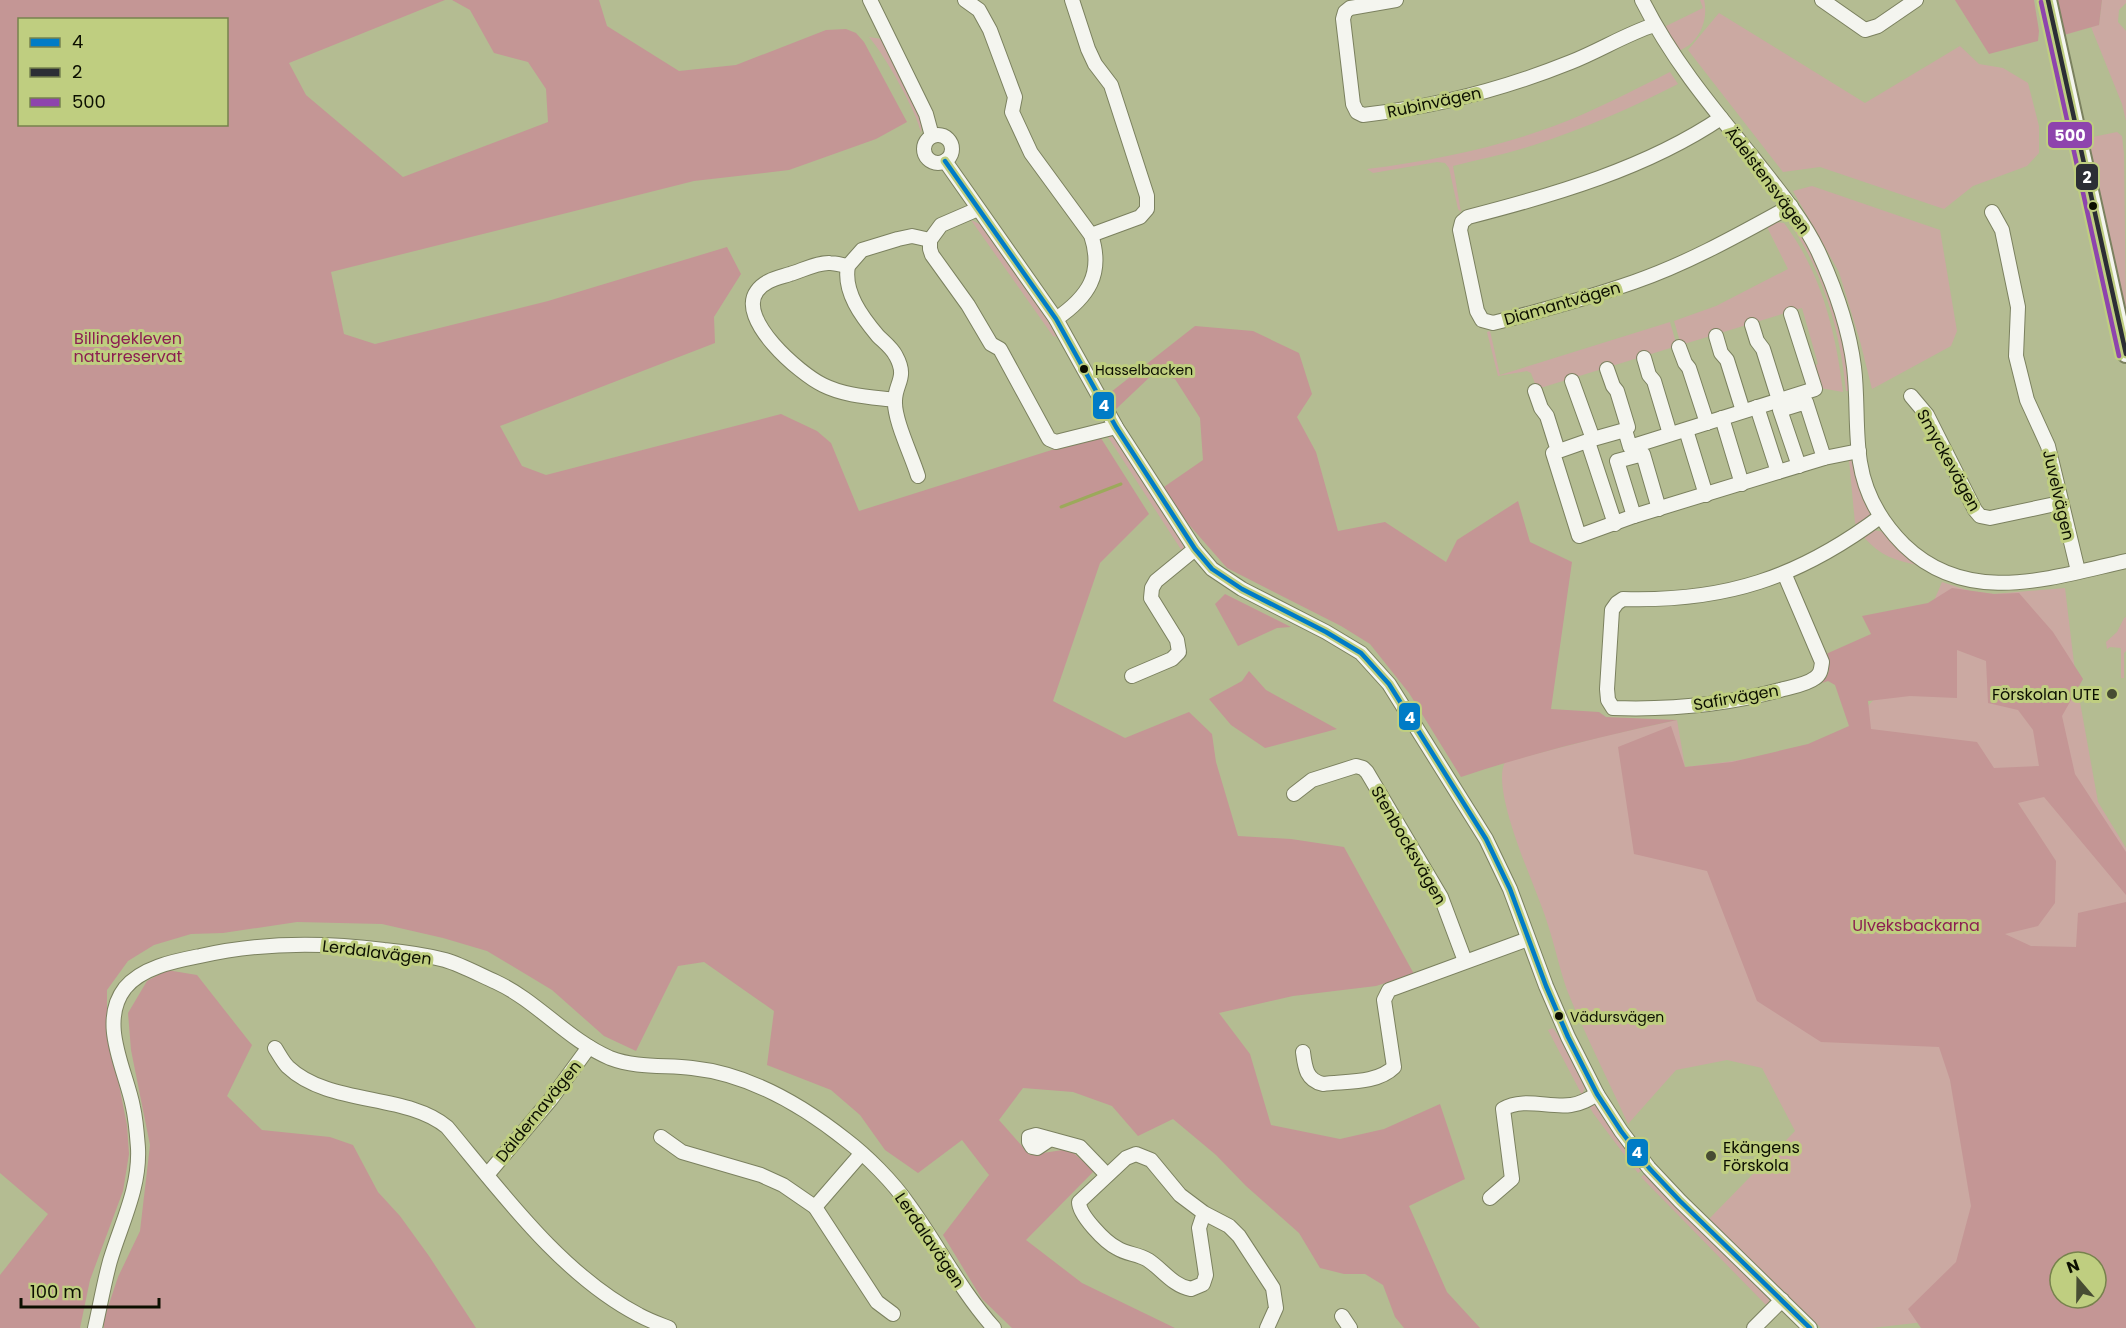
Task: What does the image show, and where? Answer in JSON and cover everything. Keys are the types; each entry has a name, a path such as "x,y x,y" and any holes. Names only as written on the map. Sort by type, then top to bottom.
{"main road":[{"path":"2048,0 2126,354"}],"street":[{"path":"870,0 926,114 932,136 925,142 924,149 927,158 933,162 945,161 1056,319 1116,427 1195,549 1212,569 1242,589 1343,641 1361,653 1389,684 1486,839 1510,890 1563,1027 1597,1094 1621,1131 1649,1168 1680,1201 1810,1328"},
{"path":"965,0 979,10 990,30 1015,97 1012,112 1031,153 1091,236 1096,249 1096,267 1089,288 1075,305 1056,319"},
{"path":"1072,0 1088,49 1095,64 1111,85 1147,196 1147,209 1140,217 1091,236"},
{"name":"Rubinvägen","path":"1396,0 1350,8 1345,12 1343,19 1353,104 1357,112 1363,115 1434,104 1491,90 1571,62 1654,25"},
{"name":"Ädelstensvägen","path":"1642,0 1678,64 1791,206 1817,250 1830,278 1845,321 1854,369 1858,451 1865,485 1880,517 1893,534 1914,554 1954,577 1976,582 2007,584 2126,561"},
{"path":"1822,0 1865,30 1878,26 1916,0"},
{"name":"Diamantvägen","path":"1721,118 1657,153 1598,178 1538,199 1468,217 1462,222 1460,230 1477,311 1482,320 1493,324 1636,281 1690,259 1753,228 1791,206"},
{"path":"978,210 940,225 930,240 930,249 991,344 1000,349 1049,440 1056,442 1116,427"},
{"name":"Juvelvägen","path":"1992,212 2002,230 2018,307 2016,356 2027,400 2048,446 2078,571"},
{"path":"918,476 899,421 895,400 901,369 895,354 861,313 847,285 848,266 862,250 912,236 930,240"},
{"path":"848,266 828,262 770,280 756,292 752,303 754,314 775,346 811,379 847,394 895,400"},
{"path":"1634,516 1617,461 1670,434 1757,407 1787,401 1815,389 1791,314"},
{"path":"1752,325 1757,341 1787,401"},
{"path":"1716,336 1721,353 1727,360 1743,411"},
{"path":"1679,346 1707,423"},
{"path":"1644,358 1649,375 1654,381 1670,434"},
{"path":"1607,369 1628,427 1626,430 1632,452"},
{"path":"1572,381 1615,524"},
{"path":"1535,391 1541,408 1547,416 1558,451"},
{"name":"Smyckevägen","path":"1911,396 1927,415 1980,516 1990,518 2060,503"},
{"path":"1787,401 1806,402 1824,458"},
{"path":"1787,401 1780,410 1798,466"},
{"path":"1757,407 1778,472"},
{"path":"1722,418 1742,484"},
{"path":"1626,430 1553,453 1579,536 1634,516 1778,472 1824,458 1858,451"},
{"path":"1686,430 1706,495"},
{"path":"1632,452 1642,454 1659,509"},
{"path":"1784,573 1843,543 1880,517"},
{"path":"1132,676 1172,659 1179,652 1177,640 1151,598 1152,588 1156,581 1195,549"},
{"name":"Safirvägen","path":"1784,573 1822,662 1821,671 1814,679 1788,688 1714,705 1613,708 1608,700 1607,690 1612,610 1617,603 1623,599 1680,599 1724,592 1784,573"},
{"name":"Stenbocksvägen","path":"1294,794 1312,780 1356,766 1363,768 1441,897 1465,961"},
{"path":"1303,1052 1306,1069 1315,1082 1323,1084 1376,1078 1387,1074 1394,1067 1394,1059 1385,1010 1385,994 1394,988 1528,939"},
{"name":"Lerdalavägen","path":"95,1328 111,1259 133,1191 138,1151 133,1106 113,1024 116,1006 126,987 141,974 182,960 226,950 310,944 351,945 405,952 446,961 500,984 589,1047 613,1059 647,1065 694,1068 724,1074 768,1090 809,1113 850,1142 906,1200 933,1240 953,1276 974,1306 994,1328"},
{"name":"Däldernavägen","path":"487,1175 551,1099 589,1047"},
{"name":"Däldernavägen","path":"276,1048 286,1066 311,1081 338,1092 437,1117 525,1219 576,1270 638,1315 669,1328"},
{"path":"1490,1198 1512,1179 1503,1109 1508,1106 1535,1103 1570,1105 1584,1102 1597,1094"},
{"path":"662,1137 682,1152 761,1175 783,1185 815,1207 877,1302 893,1314"},
{"path":"1049,1140 1080,1147 1107,1175"},
{"path":"815,1207 861,1154"},
{"path":"1204,1213 1199,1228 1206,1275 1200,1287 1185,1288 1147,1259 1110,1244 1083,1215 1079,1209 1079,1202 1126,1158 1137,1154 1151,1160 1180,1195 1204,1213 1229,1226 1239,1236 1268,1278 1275,1296 1276,1308 1267,1328"},
{"path":"1754,1328 1782,1300"},
{"path":"1342,1316 1350,1328"}],"green space":[{"name":"Billingekleven naturreservat","path":"0,0 445,0 289,63 306,95 403,177 548,122 546,89 528,62 494,53 470,10 452,0 599,0 607,26 679,71 736,65 826,30 846,29 856,33 864,42 907,122 876,139 789,170 694,181 331,272 344,334 375,344 548,301 727,247 741,274 714,317 715,343 500,426 522,466 546,475 781,414 817,431 831,443 859,511 1099,435 1149,514 1100,563 1053,701 1125,738 1189,712 1212,734 1216,762 1238,836 1291,839 1344,847 1414,974 1376,986 1293,996 1219,1013 1250,1054 1271,1125 1340,1139 1384,1129 1440,1104 1465,1179 1409,1206 1447,1292 1480,1328 1404,1328 1395,1317 1383,1285 1365,1274 1344,1274 1320,1268 1299,1233 1246,1186 1216,1155 1173,1119 1138,1136 1112,1106 1073,1092 1023,1088 999,1120 1030,1155 1069,1149 1094,1171 1026,1240 1082,1283 1175,1328 1012,1328 982,1299 943,1235 989,1175 962,1140 918,1173 885,1150 860,1115 831,1090 767,1065 774,1011 704,962 678,966 636,1051 604,1036 552,990 487,951 382,924 297,922 223,933 191,934 154,945 128,961 107,990 107,1024 127,1125 129,1154 123,1191 90,1280 80,1328 0,1328 0,1275 48,1214 0,1173"},
{"path":"1700,0 1704,0 1705,8 1701,30 1692,43 1678,51 1664,27 1703,8"},
{"path":"1955,0 2034,0 2039,31 2038,41 1989,54"},
{"path":"2055,0 2102,0 2099,25 2064,35"},
{"path":"2102,0 2126,0 2119,10 2118,22 2126,31 2126,121 2122,104 2091,27 2099,25"},
{"path":"1719,13 1865,103 1960,46 1979,64 2003,68 2028,83 2039,126 2039,153 2027,166 1973,186 1944,209 1820,167 1783,172 1688,50"},
{"path":"869,37 882,39 893,59 918,113 921,133 899,84"},
{"path":"1670,72 1678,84 1607,118 1524,148 1453,166 1461,212 1458,209 1449,168 1445,163 1437,162 1373,173 1367,169 1462,153 1532,134 1584,114"},
{"path":"2117,132 2122,136 2124,154 2126,322 2086,139 2094,140 2088,138"},
{"path":"1812,186 1940,230 1957,331 1951,346 1872,389 1839,272 1793,191"},
{"path":"1786,218 1795,221 1816,260 1831,296 1840,327 1851,391 1846,391 1834,323 1820,279"},
{"path":"971,220 984,226 1061,338 1053,336"},
{"path":"1775,222 1784,223 1797,242 1817,282 1831,325 1843,392 1820,388 1810,367 1818,364 1802,308 1681,345 1674,321 1716,306 1788,269 1767,227"},
{"path":"1670,322 1677,346 1537,389 1531,373 1527,371 1498,376 1487,332 1490,331 1500,375"},
{"path":"1195,326 1253,331 1299,353 1312,394 1297,417 1316,452 1338,531 1385,522 1446,562 1457,540 1518,501 1530,542 1572,562 1551,709 1599,712 1606,717 1677,720 1514,760 1461,777 1409,693 1370,644 1341,626 1227,568 1161,489 1203,460 1200,418 1175,379 1153,374 1115,410 1111,392"},
{"path":"1108,437 1119,441 1181,539 1184,547 1182,551"},
{"path":"1851,459 1871,512 1871,516 1858,528 1855,523 1849,460"},
{"path":"1873,530 1884,532 1921,566 1896,559 1876,549 1863,536"},
{"name":"Ulveksbackarna","path":"1942,582 1970,591 1994,594 2065,588 2076,680 2098,802 2126,848 2126,1328 1926,1328 1924,1322 1872,1328 1821,1328 1708,1220 1795,1131 1762,1068 1727,1060 1676,1070 1628,1124 1567,990 1546,919 1509,816 1502,776 1505,762 1609,735 1677,720 1685,767 1769,754 1832,736 1852,724 1873,700 1897,669"},
{"path":"1952,588 1994,594 2019,593 2053,632 2083,679 2062,716 2075,774 2126,852 2126,895 2044,797 2018,803 2056,861 2055,903 2038,926 2005,934 2031,946 2076,947 2078,913 2126,902 2126,1328 1921,1328 1908,1309 1956,1262 1971,1206 1950,1080 1939,1047 1821,1042 1757,1001 1707,871 1634,854 1618,747 1671,726 1685,767 1732,762 1808,744 1849,726 1835,685 1828,681 1822,683 1829,669 1826,654 1871,634 1862,616 1928,603","holes":["1957,650 1986,661 1988,703 2018,710 2033,730 2039,766 1994,768 1977,742 1871,729 1868,701 1910,696 1957,698"]},
{"path":"1225,594 1291,627 1277,628 1238,646 1215,604"},
{"path":"2126,617 2124,678 2121,678 2121,648 2107,649 2106,642 2117,632"},
{"path":"1249,671 1266,690 1337,729 1265,748 1231,725 1209,699 1242,681"},
{"path":"167,970 197,975 252,1045 227,1096 262,1130 330,1137 353,1145 378,1192 400,1216 429,1256 476,1328 104,1328 104,1319 118,1277 140,1231 150,1145 131,1050 128,1013 147,981"},
{"path":"1553,1028 1586,1085 1582,1095 1548,1030"},
{"path":"1597,1105 1643,1169 1638,1173 1593,1113 1589,1106"},
{"path":"1646,1173 1767,1295 1769,1302 1767,1306 1641,1177"}],"waterway":[{"path":"1061,507 1121,484"}],"transit line":[{"name":"2","path":"2048,0 2126,354"},
{"name":"500","path":"2041,2 2119,356"},
{"name":"4","path":"945,161 1056,319 1116,427 1195,549 1212,569 1242,589 1326,632 1361,653 1389,684 1486,839 1510,889 1546,986 1568,1037 1597,1094 1621,1131 1649,1168 1680,1201 1810,1328"}],"place":[{"name":"Hasselbacken","path":"1084,369"},
{"name":"Förskolan UTE","path":"2112,694"},
{"name":"Vädursvägen","path":"1559,1016"},
{"name":"Ekängens Förskola","path":"1711,1156"}]}
